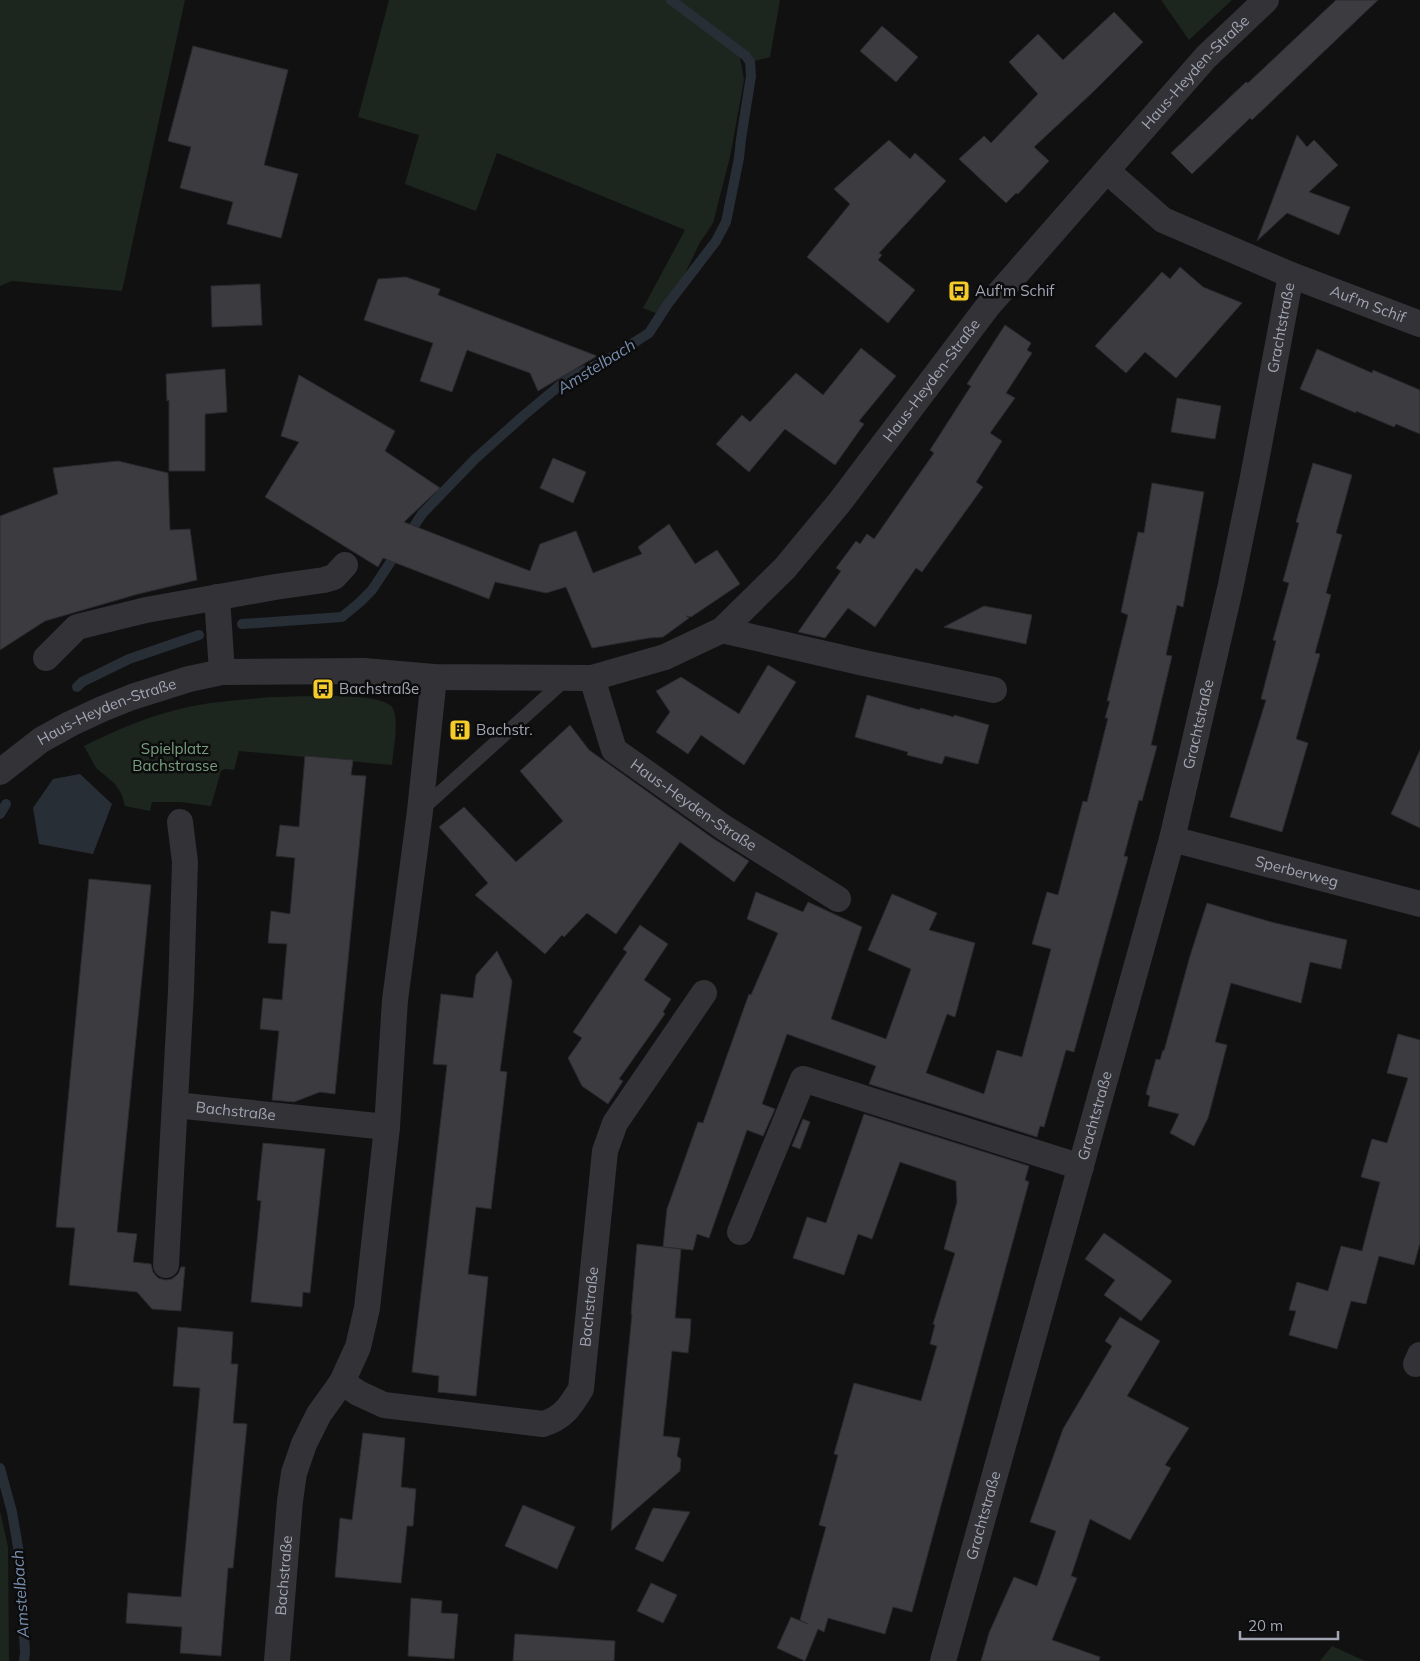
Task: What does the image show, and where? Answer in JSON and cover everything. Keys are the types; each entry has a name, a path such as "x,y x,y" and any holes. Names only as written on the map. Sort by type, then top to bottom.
{"street":[{"name":"Haus-Heyden-Straße","path":"0,772 41,740 102,709 189,679 222,672 364,671 434,677 580,678 665,657 722,630 785,568 839,504 988,306 1206,57 1266,0"},
{"name":"Auf'm Schif","path":"1107,171 1163,220 1291,275 1420,324"},
{"name":"Grachtstraße","path":"943,1661 1172,839 1230,589 1291,275"},
{"path":"46,658 77,627 146,610 219,620 334,576 345,565"},
{"path":"219,620 222,672"},
{"path":"722,630 864,663 994,690"},
{"name":"Bachstraße","path":"277,1661 294,1473 304,1444 319,1414 342,1382 358,1347 367,1308 387,1127 395,1000 420,811 434,677"},
{"name":"Haus-Heyden-Straße","path":"580,678 614,750 723,827 838,899"},
{"name":"Bachstraße","path":"166,1265 181,991 185,862 180,822"},
{"name":"Sperberweg","path":"1172,839 1420,904"},
{"name":"Bachstraße","path":"342,1382 358,1393 384,1405 543,1424 556,1420 571,1406 581,1389 605,1151 615,1123 704,993"},
{"name":"Grachtstraße","path":"740,1232 803,1079 1081,1167"},
{"name":"Bachstraße","path":"175,1105 387,1127"}],"lane":[{"path":"420,811 580,678"}],"green space":[{"path":"0,0 185,0 122,291 12,281 0,286"},
{"path":"389,0 780,0 770,57 755,61 689,11 686,13 723,39 740,57 744,80 730,157 713,223 699,244 683,278 658,314 643,308 685,230 497,153 476,211 405,184 419,135 358,117"},
{"path":"1161,0 1232,0 1189,40"},
{"name":"Spielplatz Bachstrasse","path":"336,696 385,702 392,707 396,719 392,765 239,751 234,770 225,769 221,771 211,806 180,802 152,802 150,811 125,806 122,795 115,784 96,768 84,746 108,734 171,711 206,704 272,697"},
{"path":"0,1511 8,1547 9,1661 0,1661"},
{"path":"1332,1646 1365,1661 1320,1661"}],"shaded area":[{"path":"80,774 112,804 93,854 39,844 33,808 53,779"}],"building":[{"path":"1336,0 1378,0 1252,120 1250,118 1192,174 1171,153"},
{"path":"1114,12 1143,42 1034,147 1049,161 1018,194 1016,193 1006,203 959,159 984,136 991,143 1038,94 1009,62 1038,34 1063,60"},
{"path":"882,26 918,57 896,82 860,51"},
{"path":"193,46 288,70 264,165 298,174 281,238 227,224 233,202 180,188 191,147 168,141"},
{"path":"1297,135 1307,147 1314,140 1338,165 1309,192 1350,207 1339,235 1287,213 1257,241"},
{"path":"889,140 910,159 915,153 946,181 879,253 882,255 878,260 915,290 888,323 807,257 850,204 834,189"},
{"path":"1180,267 1203,287 1242,303 1176,378 1145,352 1126,373 1095,346 1162,272 1170,279"},
{"path":"406,277 440,289 438,295 597,356 538,391 530,373 467,350 452,392 420,381 433,343 364,320 378,279"},
{"path":"260,284 262,325 212,327 211,286"},
{"path":"1005,325 1031,343 1027,350 1032,353 1006,393 1015,398 990,433 1002,441 976,482 983,487 922,572 916,568 875,627 848,608 825,638 798,632 841,571 836,568 856,541 860,544 867,534 874,539 934,453 930,450 971,386 967,384"},
{"path":"861,348 896,376 859,421 864,424 835,465 785,429 749,472 716,444 742,415 750,422 796,373 823,395"},
{"path":"1317,349 1372,373 1373,370 1420,390 1420,434 1396,424 1394,427 1356,411 1356,413 1300,389"},
{"path":"225,369 227,412 205,414 205,471 169,471 169,400 167,401 166,374"},
{"path":"299,375 395,431 385,451 440,488 404,522 530,571 540,544 576,531 593,573 642,554 638,547 669,524 695,564 717,550 740,584 691,617 686,616 689,618 663,637 592,648 566,587 546,593 495,582 489,599 383,558 378,567 265,497 299,442 281,436"},
{"path":"1177,398 1221,406 1215,439 1171,432"},
{"path":"553,458 586,472 573,503 540,488"},
{"path":"118,461 168,473 170,530 190,529 197,580 138,594 45,621 0,650 0,516 58,494 53,468"},
{"path":"1313,463 1352,475 1336,533 1342,535 1326,593 1331,595 1315,653 1320,654 1296,739 1308,743 1282,832 1230,817 1266,700 1261,699 1276,641 1273,640 1289,583 1283,581 1299,523 1296,522"},
{"path":"1152,483 1204,492 1183,607 1177,605 1166,655 1172,656 1151,745 1157,746 1142,801 1139,800 1124,856 1128,857 1074,1052 1066,1050 1044,1127 1040,1126 1037,1137 869,1084 876,1066 787,1034 762,1104 775,1109 763,1136 747,1130 709,1238 697,1234 693,1250 663,1247 667,1209 698,1122 703,1123 749,994 751,995 778,933 747,919 756,892 803,912 808,902 862,927 831,1019 886,1039 911,969 868,950 892,894 937,913 929,930 975,943 955,1017 947,1014 926,1073 984,1094 997,1050 1022,1057 1051,949 1032,944 1047,892 1058,895 1083,801 1087,802 1108,718 1105,718 1110,701 1107,701 1128,615 1121,612 1138,532 1144,533"},
{"path":"984,606 1032,615 1026,644 944,627"},
{"path":"768,665 796,682 744,765 701,735 688,754 656,732 670,712 656,691 681,677 739,714"},
{"path":"867,695 920,710 920,708 954,717 954,715 989,725 978,764 945,756 942,764 907,755 908,752 855,737"},
{"path":"570,725 589,750 714,839 749,861 734,882 680,842 616,934 587,913 564,937 562,935 545,954 475,895 488,883 439,827 464,807 516,862 563,821 520,771"},
{"path":"1420,750 1420,828 1391,814"},
{"path":"305,756 353,760 351,775 366,776 335,1094 320,1092 294,1102 272,1100 279,1031 260,1029 263,998 282,1000 287,944 268,943 271,911 290,914 295,858 276,856 280,825 299,827"},
{"path":"89,879 151,885 117,1232 137,1234 133,1262 151,1264 153,1272 158,1278 172,1279 178,1274 181,1267 185,1267 181,1311 152,1309 137,1292 69,1285 75,1228 56,1227"},
{"path":"1207,903 1271,922 1347,940 1341,969 1310,962 1301,1003 1231,983 1215,1042 1227,1045 1208,1118 1194,1146 1170,1133 1179,1114 1148,1106 1150,1096 1146,1094 1156,1059 1160,1060 1164,1051 1190,956"},
{"path":"640,925 668,944 644,980 671,999 663,1012 665,1014 619,1079 623,1081 608,1104 582,1086 568,1058 582,1038 573,1032 627,952 623,949"},
{"path":"497,951 512,981 500,1071 507,1072 491,1209 476,1207 468,1274 488,1277 476,1396 438,1392 439,1376 412,1372 447,1065 433,1064 441,994 473,998 476,975"},
{"path":"1398,1034 1420,1040 1420,1243 1414,1265 1379,1256 1366,1304 1351,1301 1337,1349 1289,1335 1296,1311 1289,1310 1297,1282 1328,1291 1341,1246 1362,1251 1380,1182 1361,1177 1372,1139 1387,1143 1408,1078 1387,1073"},
{"path":"864,1114 1029,1166 1025,1180 1029,1182 912,1612 893,1607 885,1634 828,1618 824,1632 818,1629 805,1661 777,1648 791,1617 808,1624 800,1620 826,1527 819,1525 838,1455 834,1454 854,1383 921,1401 937,1346 930,1344 935,1325 933,1324 955,1253 944,1249 957,1202 956,1181 900,1162 872,1239 858,1234 844,1275 793,1258 807,1217 826,1223"},
{"path":"803,1119 810,1122 800,1149 792,1146"},
{"path":"263,1143 325,1149 310,1293 303,1292 302,1307 251,1302 261,1201 257,1200"},
{"path":"1104,1233 1172,1281 1141,1321 1104,1295 1115,1280 1085,1259"},
{"path":"637,1244 681,1249 675,1318 691,1319 690,1336 688,1353 672,1351 663,1436 680,1438 677,1456 681,1459 680,1471 611,1531 632,1314"},
{"path":"1120,1317 1160,1341 1127,1396 1189,1428 1165,1465 1171,1468 1130,1540 1090,1519 1071,1576 1077,1578 1052,1640 1100,1657 1099,1661 981,1661 989,1633 1014,1577 1037,1586 1056,1531 1030,1522 1063,1429 1112,1346 1105,1341"},
{"path":"178,1327 233,1332 231,1364 238,1364 233,1423 247,1424 233,1568 228,1568 221,1656 180,1653 182,1627 126,1623 128,1593 181,1597 200,1388 173,1386"},
{"path":"363,1433 405,1438 401,1487 416,1489 413,1526 407,1526 401,1583 335,1577 340,1518 352,1520"},
{"path":"523,1505 575,1527 557,1569 505,1546"},
{"path":"653,1508 690,1512 663,1562 635,1549"},
{"path":"651,1583 677,1595 663,1623 637,1611"},
{"path":"411,1598 442,1601 441,1613 458,1614 454,1659 408,1656"},
{"path":"515,1634 615,1641 614,1661 513,1661"}],"waterway":[{"name":"Amstelbach","path":"407,537 422,514 475,459 523,416 565,381 580,372 604,362 649,333 667,305 716,241 726,222 739,158 751,76 750,62 746,56 671,0"},
{"name":"Amstelbach","path":"242,624 342,617 372,590 399,549"},
{"name":"Amstelbach","path":"77,687 82,682 129,659 199,635"},
{"name":"Amstelbach","path":"0,814 6,804"},
{"name":"Amstelbach","path":"0,1468 12,1512 19,1553 24,1661"}],"place":[{"name":"Auf'm Schif","path":"959,291"},
{"name":"Bachstraße","path":"323,689"},
{"name":"Bachstr.","path":"460,730"}]}
